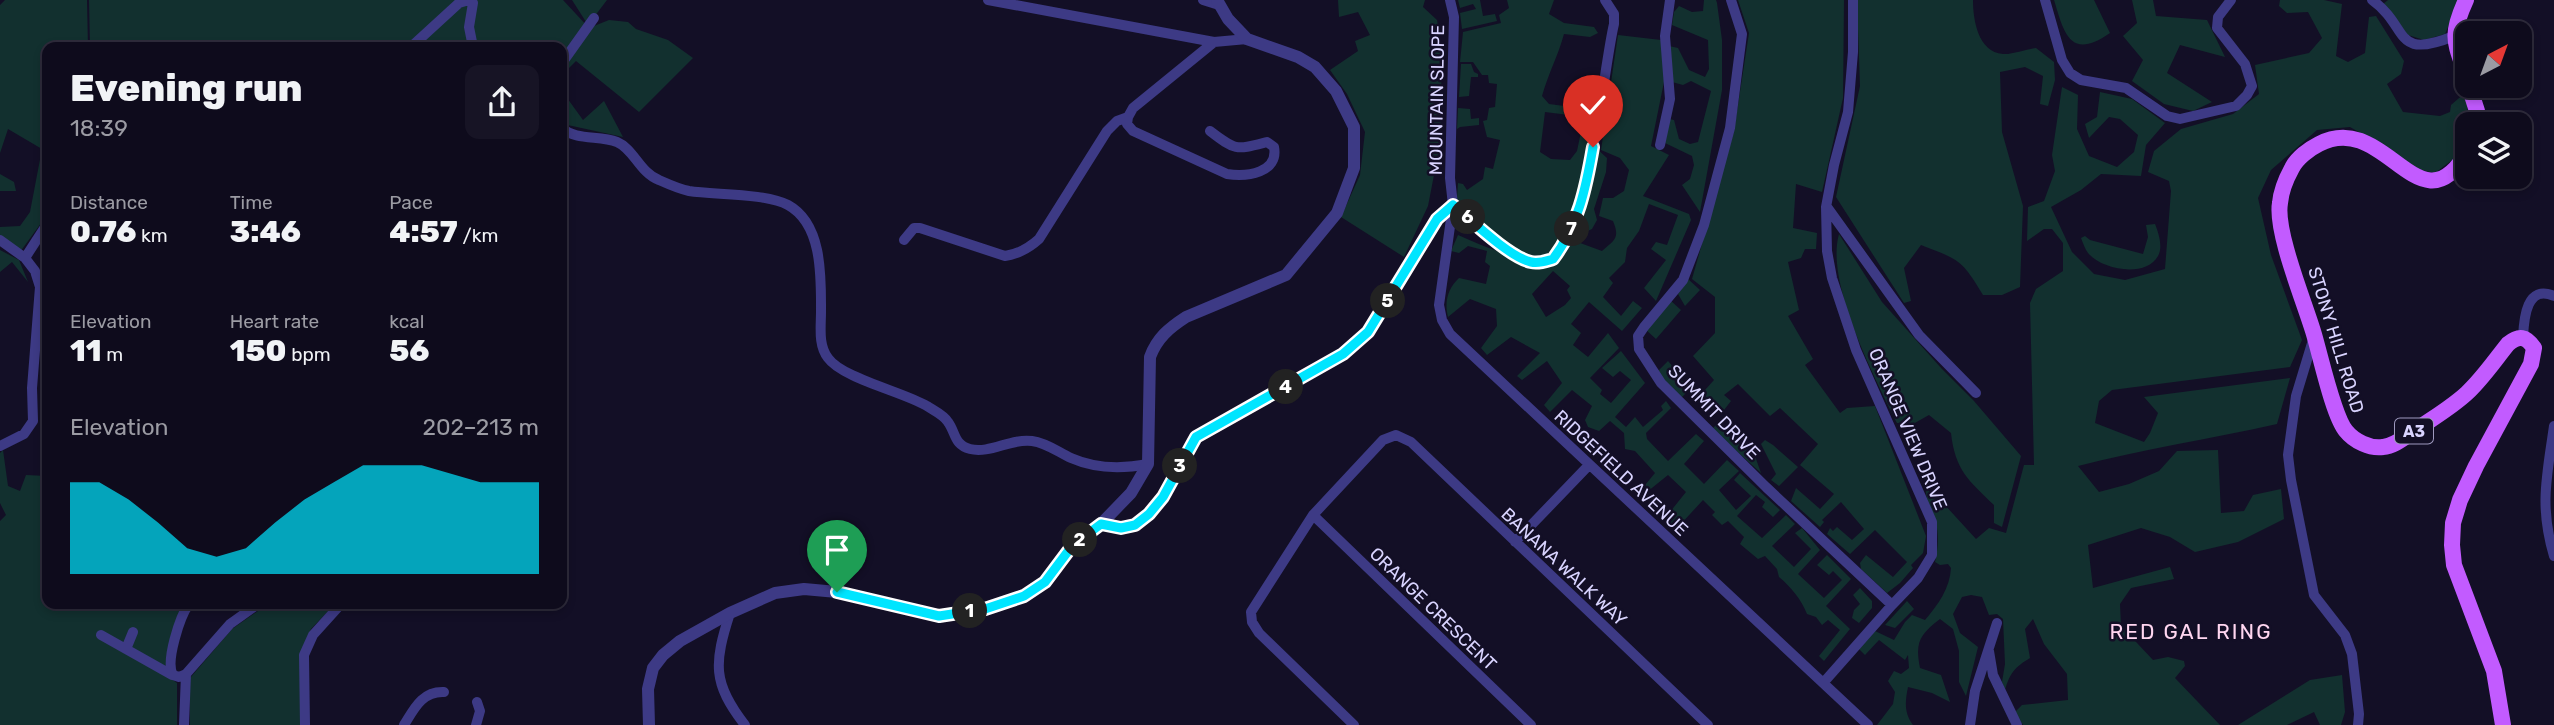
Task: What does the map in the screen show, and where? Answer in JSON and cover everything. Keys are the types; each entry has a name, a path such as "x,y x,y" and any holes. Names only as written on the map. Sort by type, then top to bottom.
{"main road":[{"path":"2455,39 2456,23 2466,0"},
{"name":"STONY HILL ROAD","path":"2455,169 2443,177 2428,180 2413,176 2374,145 2358,138 2342,136 2310,149 2294,164 2286,179 2279,205 2283,239 2344,430 2358,443 2385,447 2401,440 2466,394 2508,344 2523,337"},
{"path":"2503,725 2494,671 2455,565 2453,523 2460,500 2534,355 2529,341 2523,337"}],"street":[{"path":"416,42 459,3 469,0 473,3 469,27 472,42"},
{"path":"649,725 648,689 653,668 663,655 680,641 730,613 775,593 804,589 837,592 939,616 985,609 1024,596 1045,582 1072,546 1101,524 1131,494 1148,464 1150,356 1163,334 1186,317 1286,275 1337,213 1354,168 1354,127 1336,91 1315,67 1298,57 1247,39 1214,42 988,0"},
{"path":"1203,0 1218,3 1247,39"},
{"name":"MOUNTAIN SLOPE","path":"1450,0 1454,17 1450,178 1453,205"},
{"path":"1101,524 1121,528 1135,525 1149,514 1163,497 1196,437 1343,354 1368,332 1437,219 1453,205 1497,242 1530,262 1553,259 1577,220 1588,179 1614,24 1614,15 1605,0"},
{"path":"1660,145 1670,99 1665,36 1670,0"},
{"name":"SUMMIT DRIVE","path":"1731,0 1742,34 1730,128 1704,225 1683,280 1638,336 1639,349 1661,383 1766,487 1892,605"},
{"name":"ORANGE VIEW DRIVE","path":"1824,682 1918,578 1932,555 1932,522 1856,350 1832,278 1828,251 1826,207 1848,112 1853,52 1853,0"},
{"path":"2045,0 2062,60 2070,73 2081,80 2126,88 2167,116 2180,119 2236,106 2248,95 2252,86 2245,64 2217,28 2218,17 2231,0"},
{"path":"2372,0 2382,7 2402,36 2412,44 2429,46 2454,36"},
{"path":"567,56 594,18"},
{"path":"1210,131 1232,147 1244,148 1268,142 1274,147 1276,157 1272,165 1261,171 1240,176 1227,174 1133,131 1126,124 1133,108 1214,42"},
{"path":"904,240 914,228 920,228 1005,256 1015,255 1029,248 1039,239 1107,131 1117,121 1128,117"},
{"path":"567,133 613,140 624,145 654,179 687,190 786,204 798,213 807,225 821,273 821,335 822,347 828,360 871,383 915,399 931,408 948,422 957,442 970,449 982,449 1014,441 1032,441 1045,444 1079,461 1111,468 1148,464"},
{"name":"RIDGEFIELD AVENUE","path":"1453,205 1439,305 1442,320 1450,334 1868,725"},
{"path":"1826,207 1919,335 1976,393"},
{"path":"25,258 42,232"},
{"path":"0,240 25,258 35,271 42,306 32,388 33,421 24,434 0,446"},
{"path":"2523,337 2524,319 2534,295 2539,293 2554,296"},
{"path":"2315,336 2296,396 2288,455 2314,595 2345,635 2352,654 2358,725"},
{"path":"35,355 42,356"},
{"path":"2554,426 2544,500 2547,533 2554,556"},
{"name":"BANANA WALK WAY","path":"1313,515 1383,440 1396,435 1411,442 1707,725"},
{"path":"1515,542 1589,465"},
{"path":"1313,515 1254,603 1252,622 1259,634 1354,725"},
{"name":"ORANGE CRESCENT","path":"1313,515 1531,725"},
{"path":"173,675 169,667 173,645 187,609"},
{"path":"101,635 178,677 186,674 230,624 251,609"},
{"path":"305,725 304,655 313,635 336,609"},
{"path":"730,613 719,648 719,677 728,703 745,725"},
{"path":"1970,725 1975,691 1997,623"},
{"path":"126,649 133,632"},
{"path":"1988,647 1993,675 2017,725"},
{"path":"184,725 186,674"},
{"path":"404,725 418,702 435,692 444,692"},
{"path":"476,725 480,711 477,702"}],"green space":[{"path":"5,0 87,0 88,42 42,42 42,149 8,129 0,153 0,5"},
{"path":"89,0 563,0 589,28 609,20 628,22 636,29 668,40 693,58 639,112 576,61 567,70 567,42 90,42"},
{"path":"572,0 607,0 588,25"},
{"path":"1338,0 1425,0 1423,7 1437,20 1442,49 1440,144 1428,206 1404,257 1341,217 1360,175 1365,132 1347,94 1330,70 1358,51 1355,41 1370,35 1358,12 1339,17"},
{"path":"1458,0 1480,0 1483,16 1495,14 1497,21 1462,29 1460,13 1476,9 1473,4 1460,8"},
{"path":"1507,0 1554,0 1549,14 1564,23 1594,27 1598,33 1590,37 1564,34 1542,96 1549,104 1580,108 1592,95 1597,100 1593,118 1545,112 1540,152 1551,159 1570,160 1577,151 1582,127 1593,126 1574,217 1551,255 1529,256 1494,236 1461,206 1457,198 1458,183 1463,184 1467,190 1483,179 1485,167 1493,169 1500,140 1487,137 1483,121 1487,120 1489,108 1495,107 1497,84 1489,83 1488,75 1482,75 1473,62 1460,62 1463,32 1501,23 1499,15 1509,8"},
{"path":"1704,0 1716,0 1717,3 1722,40 1722,90 1700,212 1682,185 1690,179 1694,165 1692,156 1665,143 1669,119 1674,120 1679,139 1690,144 1698,142 1711,91 1691,81 1683,85 1672,82 1669,46 1678,48 1689,70 1705,77 1709,69 1708,40 1672,25 1674,12 1679,6 1692,12 1703,11"},
{"path":"1738,0 1844,0 1843,98 1822,192 1796,184 1793,228 1817,233 1816,249 1805,249 1801,258 1788,262 1799,310 1788,316 1813,359 1805,365 1840,413 1847,408 1875,406 1926,536 1923,553 1911,565 1913,568 1887,593 1861,569 1860,563 1866,555 1893,577 1907,562 1875,530 1850,554 1827,534 1830,528 1833,531 1837,527 1852,540 1864,529 1841,502 1822,520 1824,522 1820,527 1791,501 1796,488 1820,509 1834,494 1800,465 1818,444 1780,408 1770,416 1738,384 1724,395 1731,401 1724,410 1718,406 1708,411 1696,400 1714,380 1693,356 1715,333 1715,297 1692,279 1734,131 1749,33"},
{"path":"1857,0 1973,0 1976,25 1988,48 2006,54 2036,48 2054,62 2055,80 2048,106 2040,104 2043,76 2025,67 2000,72 2002,132 2023,206 2020,287 2002,295 1983,295 1959,262 1921,245 1904,268 1911,301 1904,303 1836,197 1860,86"},
{"path":"2054,0 2094,0 2110,33 2097,41 2077,44 2061,23"},
{"path":"2132,0 2153,0 2156,16 2207,20 2225,57 2180,45 2167,73 2212,102 2193,111 2164,104 2132,81 2143,60 2123,36 2137,23"},
{"path":"2280,0 2324,0 2342,4 2336,56 2348,62 2365,53 2369,17 2376,16 2404,61 2401,74 2387,84 2403,112 2440,116 2450,112 2451,105 2459,98 2467,98 2468,112 2455,112 2455,158 2435,173 2416,169 2350,127 2317,130 2271,170 2258,198 2271,255 2302,340 2290,367 2112,390 2099,401 2095,423 2144,442 2158,413 2144,397 2290,378 2277,424 2078,466 2099,492 2129,484 2159,471 2177,451 2218,450 2221,513 2244,511 2253,495 2281,489 2284,519 2238,542 2195,552 2170,537 2141,528 2088,545 2093,588 2170,567 2174,579 2131,588 2120,604 2121,626 2153,660 2168,657 2184,661 2185,666 2175,678 2220,725 2023,725 2015,712 2022,705 2068,700 2067,674 2044,644 2033,619 2025,629 2030,658 2014,671 2005,690 2002,682 2005,664 2003,619 1997,614 1989,615 1982,597 1971,595 1962,597 1953,614 1960,633 1978,647 1966,696 1959,682 1959,651 1953,629 1940,619 1920,640 1920,668 1941,675 1950,702 1932,693 1908,687 1906,707 1913,725 1877,725 1893,704 1895,692 1888,681 1894,671 1901,674 1909,668 1908,655 1905,660 1879,640 1865,655 1859,649 1875,631 1894,640 1912,615 1925,620 1942,596 1950,575 1951,568 1948,564 1940,565 1935,562 1937,528 1926,490 1933,492 1976,539 1989,528 2006,533 2024,465 2034,465 2030,303 2036,289 2063,271 2063,243 2052,229 2044,229 2027,241 2028,207 2044,201 2055,171 2052,155 2062,87 2078,95 2077,129 2089,156 2117,167 2134,152 2138,135 2120,119 2109,117 2089,138 2085,124 2097,117 2100,92 2132,99 2165,123 2146,145 2141,176 2101,174 2081,190 2051,207 2072,252 2094,274 2125,280 2165,269 2171,191 2169,181 2148,172 2154,151 2181,129 2233,114 2259,94 2255,65 2309,53 2322,38 2308,12 2287,13 2279,6"},
{"path":"2388,0 2460,0 2445,34 2424,40 2408,35 2383,4"},
{"path":"1618,35 1661,40 1666,72 1651,146 1669,155 1643,196 1689,214 1691,220 1656,301 1644,288 1666,260 1651,249 1656,242 1667,245 1678,215 1649,204 1639,231 1627,248 1625,262 1609,278 1613,283 1603,297 1621,316 1633,301 1642,308 1622,331 1589,302 1571,324 1581,333 1573,345 1588,357 1608,333 1619,348 1590,378 1602,390 1600,394 1611,403 1631,380 1620,371 1613,377 1602,368 1621,351 1645,383 1615,417 1626,427 1635,417 1643,427 1663,410 1661,406 1666,401 1671,408 1646,433 1647,439 1668,461 1696,434 1704,441 1684,464 1704,484 1727,460 1739,471 1719,490 1736,510 1751,496 1734,480 1740,473 1780,510 1773,517 1762,507 1765,502 1756,495 1737,516 1762,538 1786,515 1795,524 1772,546 1794,567 1811,549 1795,533 1802,528 1820,550 1798,574 1824,598 1842,580 1833,571 1829,575 1817,565 1827,555 1851,579 1826,606 1850,629 1824,661 1819,656 1840,630 1828,620 1822,625 1816,617 1807,614 1802,603 1779,577 1777,569 1765,556 1758,559 1740,544 1744,537 1728,521 1722,525 1712,515 1715,512 1703,500 1679,526 1670,524 1666,517 1686,492 1668,475 1642,496 1641,490 1655,473 1635,451 1625,449 1624,433 1610,421 1599,431 1588,427 1585,420 1592,406 1572,390 1550,412 1544,405 1562,383 1547,361 1522,380 1517,376 1540,353 1511,337 1487,355 1481,348 1497,326 1496,309 1470,299 1448,317 1447,301 1455,282 1459,278 1486,284 1490,266 1485,262 1487,251 1468,246 1459,253 1451,251 1458,235 1535,266 1551,265 1565,252 1572,240 1602,251 1613,241 1616,231 1613,221 1599,216 1603,198 1613,198 1624,191 1629,170 1620,158 1601,150","holes":["1553,271 1570,286 1567,290 1571,298 1546,317 1532,294"]},
{"path":"1461,64 1471,64 1478,77 1471,77 1469,96 1459,97"},
{"path":"567,98 583,120 604,101 623,137 567,125"},
{"path":"1458,108 1470,109 1471,119 1479,118 1479,125 1457,129"},
{"path":"1596,148 1607,158 1606,172 1594,209 1597,220 1592,229 1579,235 1574,234 1587,201"},
{"path":"42,149 42,222 20,252 0,239 0,227 20,226 30,212"},
{"path":"0,174 14,182 16,191 0,191"},
{"path":"2155,224 2160,245 2158,256 2152,263 2134,269 2103,264 2087,251 2081,238 2085,236 2090,240 2143,254 2148,237 2146,225"},
{"path":"1839,234 1882,302 2021,456 2002,527 1994,523 1994,505 1970,481 1960,466 1951,433 1929,415 1913,424 1897,423 1865,356 1845,303 1839,278"},
{"path":"0,250 19,260 28,282 12,262 0,272"},
{"path":"1688,279 1700,290 1685,306 1678,294"},
{"path":"1670,300 1681,310 1656,339 1645,329"},
{"path":"1668,361 1690,389 1681,398 1657,372"},
{"path":"1717,424 1731,432 1729,436 1744,447 1750,442 1761,473 1712,429"},
{"path":"1765,440 1798,467 1779,486 1771,480 1776,474 1761,444"},
{"path":"3,450 8,486 20,491 26,475 42,476 42,609 184,609 165,674 177,683 177,725 0,725 0,521 6,515 0,503 0,453"},
{"path":"1860,588 1872,601 1872,608 1859,623 1852,618 1854,610 1860,604 1853,595"},
{"path":"1907,601 1914,609 1895,628 1885,625"},
{"path":"261,609 330,609 311,629 301,653 303,725 190,725 190,678 232,629"},
{"path":"2342,675 2345,712 2341,725 2320,725 2314,712 2287,725 2238,725 2310,680"}],"district":[{"name":"RED GAL RING","path":"2191,632"}],"route":[{"path":"837,592 939,616 985,609 1024,596 1045,582 1072,546 1101,524 1121,528 1135,525 1149,514 1163,497 1196,437 1343,354 1368,332 1437,219 1453,205 1497,242 1530,262 1553,259 1577,220 1593,147"}]}
